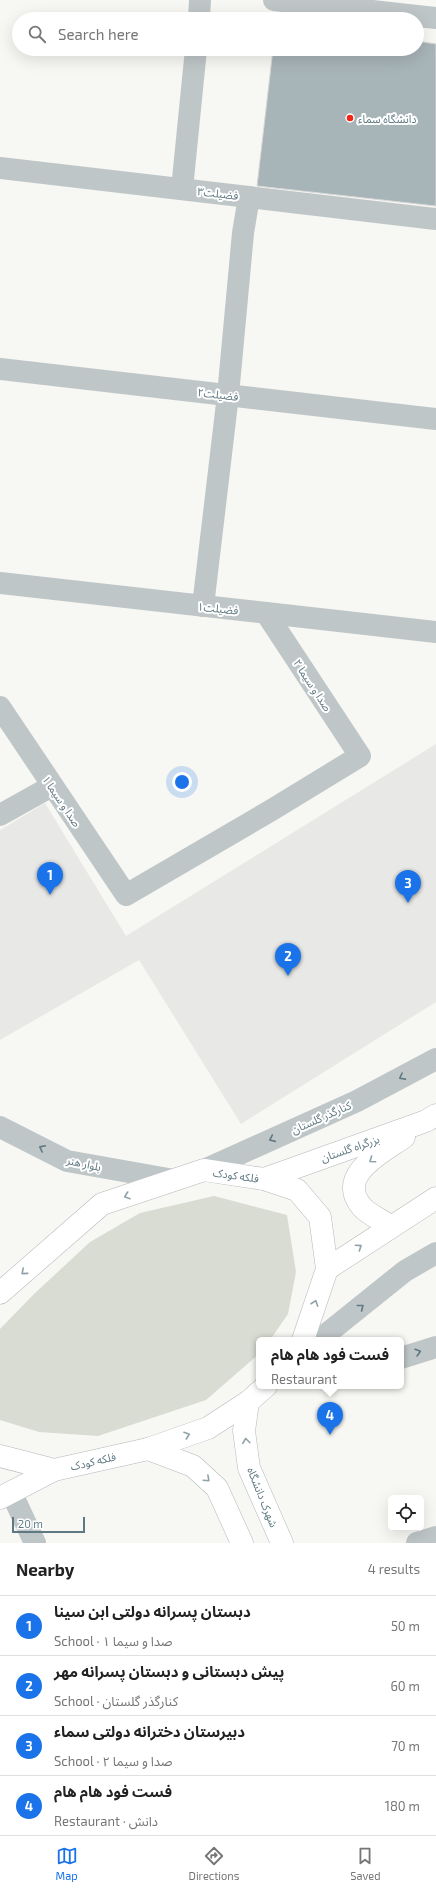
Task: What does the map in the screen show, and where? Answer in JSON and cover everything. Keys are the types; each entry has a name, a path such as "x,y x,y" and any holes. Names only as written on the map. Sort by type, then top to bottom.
{"main road":[{"name":"بزرگراه گلستان","path":"264,1179 431,1118"},
{"path":"390,1226 363,1208 355,1197 355,1177 364,1166 431,1118"},
{"name":"فلکه کودک","path":"0,1293 102,1204 204,1170 264,1179 297,1190 320,1217 327,1268 304,1337"},
{"path":"327,1268 390,1226 436,1198"},
{"name":"فلکه کودک","path":"0,1456 54,1470 148,1449 208,1428 248,1402 263,1389"},
{"name":"شهرک دانشگاه","path":"248,1402 244,1431 249,1468 282,1543"},
{"path":"148,1449 193,1466 217,1488 242,1543"},
{"path":"5,1495 54,1470"}],"street":[{"path":"199,12 200,0"},
{"path":"279,0 384,12"},
{"path":"424,17 436,18"},
{"path":"182,189 195,56"},
{"name":"فضیلت۳","path":"0,168 436,219"},
{"path":"203,606 228,395 243,233 249,197"},
{"name":"فضیلت۲","path":"0,369 436,419"},
{"name":"فضیلت۱","path":"0,583 436,632"},
{"name":"صدا و سیما ۲","path":"126,894 270,812 360,756 266,613"},
{"name":"صدا و سیما ۱","path":"0,707 126,894"},
{"path":"0,815 52,786"},
{"name":"کنارگذر گلستان","path":"204,1170 357,1101 436,1059"},
{"name":"بلوار هنر","path":"0,1127 67,1161 174,1180"},
{"path":"323,1337 405,1271 436,1253"},
{"path":"404,1357 436,1347"},
{"path":"5,1495 34,1543"},
{"path":"417,1543 436,1537"}],"shaded area":[{"path":"436,744 436,1002 241,1124 139,960 0,1040 0,830 45,803 126,936"},
{"path":"214,1196 287,1215 296,1272 288,1314 272,1337 256,1337 256,1357 206,1400 98,1436 39,1432 0,1420 0,1329 34,1294 90,1242 140,1213"}],"building":[{"name":"دانشگاه سماء","path":"424,42 436,44 436,206 257,186 272,56 424,56"}],"place":[{"name":"دانشگاه سماء","path":"350,118"},
{"name":"دبستان پسرانه دولتی ابن سینا","path":"50,895"},
{"name":"دبیرستان دخترانه دولتی سماء","path":"408,903"},
{"name":"پیش دبستانی و دبستان پسرانه مهر","path":"288,976"},
{"name":"فست فود هام هام","path":"330,1435"}]}
